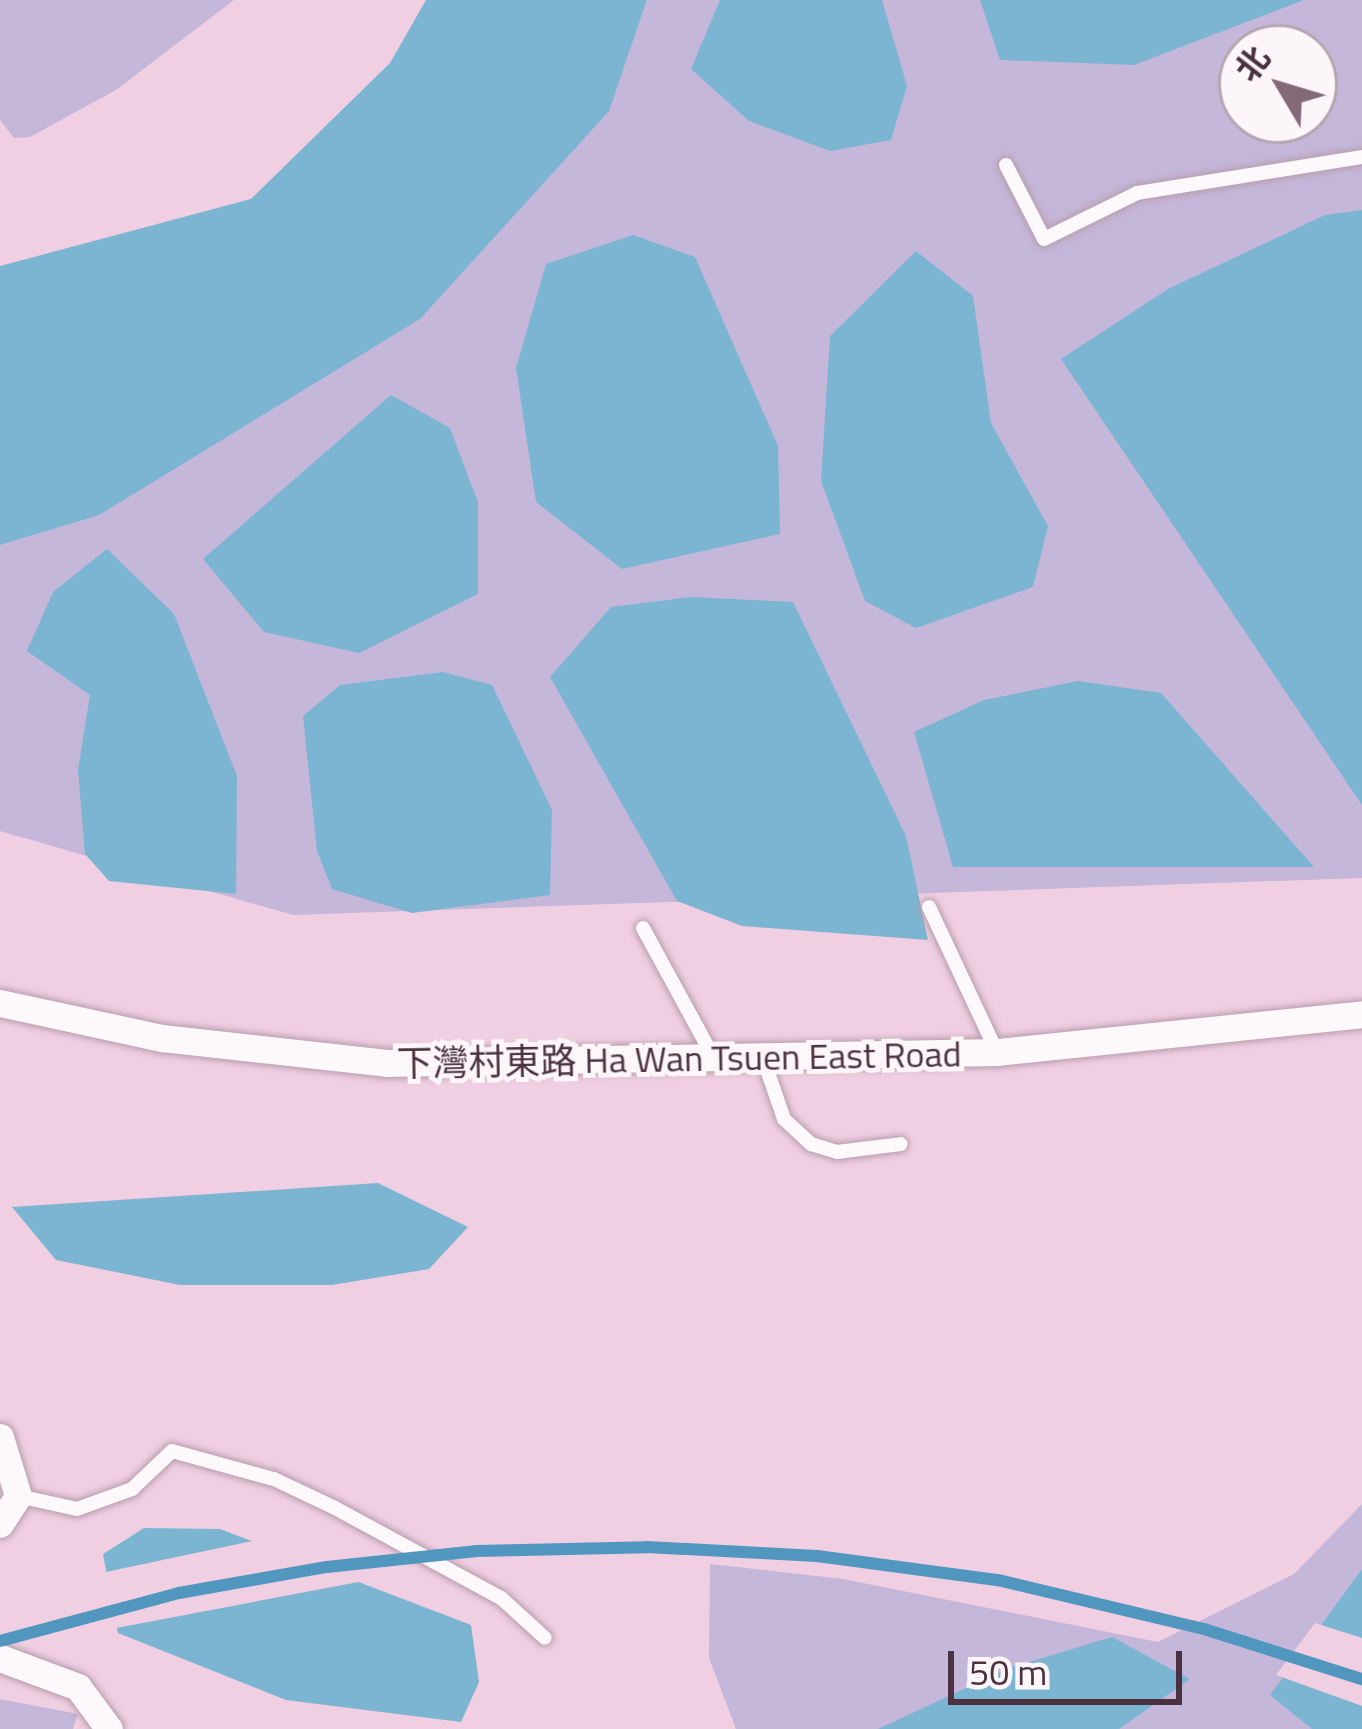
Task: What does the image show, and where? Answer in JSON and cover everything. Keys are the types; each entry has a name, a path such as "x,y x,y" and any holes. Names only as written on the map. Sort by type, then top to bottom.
{"street":[{"name":"下灣村東路 Ha Wan Tsuen East Road","path":"0,1003 161,1038 317,1059 998,1052 1362,1014"},
{"path":"0,1437 17,1496 0,1524"},
{"path":"0,1658 78,1687 109,1729"}],"lane":[{"path":"1006,165 1044,239 1137,194 1362,157"},
{"path":"929,907 998,1052"},
{"path":"643,928 714,1058"},
{"path":"763,1058 784,1120 811,1144 836,1152 901,1144"},
{"path":"17,1496 77,1509 133,1489 172,1451 274,1478 501,1598 545,1638"}],"shaded area":[{"path":"0,0 234,0 116,90 30,137 14,138 0,120"},
{"path":"647,0 1362,0 1362,878 293,915 0,831 0,542 618,84"},
{"path":"1362,1504 1362,1729 736,1729 709,1658 710,1564 843,1579 1158,1642 1294,1574"},
{"path":"0,1699 78,1714 73,1729 0,1729"}],"water":[{"path":"426,0 647,0 609,111 420,319 99,515 0,545 0,266 251,199 390,63"},
{"path":"720,0 882,0 907,86 891,140 830,151 749,121 691,69"},
{"path":"980,0 1304,0 1241,24 1218,24 1218,33 1134,65 1000,60"},
{"path":"1362,210 1362,805 1061,359 1168,289 1325,215"},
{"path":"633,235 695,257 778,446 780,534 622,569 536,502 516,368 546,264"},
{"path":"916,251 973,296 991,423 1048,526 1033,587 916,628 865,601 821,481 830,336"},
{"path":"391,395 450,428 478,502 478,594 359,653 264,632 203,559"},
{"path":"107,549 174,614 237,776 236,894 109,881 85,854 78,770 90,695 27,651 53,592"},
{"path":"691,597 793,602 906,836 928,940 742,926 677,901 550,677 611,607"},
{"path":"443,672 492,685 552,810 550,895 412,913 332,889 317,851 303,716 340,685"},
{"path":"1078,681 1161,693 1314,867 953,867 914,732 984,700"},
{"path":"378,1183 468,1227 429,1269 332,1285 180,1285 56,1260 12,1207"},
{"path":"144,1528 220,1529 471,1625 479,1682 461,1722 286,1700 118,1633 103,1554"},
{"path":"1362,1569 1362,1729 1312,1729 1270,1695"},
{"path":"1112,1637 1190,1679 1119,1729 878,1729 1009,1668"}],"pier":[{"path":"262,1539 369,1580 111,1629 101,1573"},
{"path":"1315,1623 1362,1638 1362,1706 1276,1675"}],"transit line":[{"path":"0,1641 179,1593 327,1567 477,1551 647,1547 817,1556 998,1580 1204,1629 1362,1679"}]}
